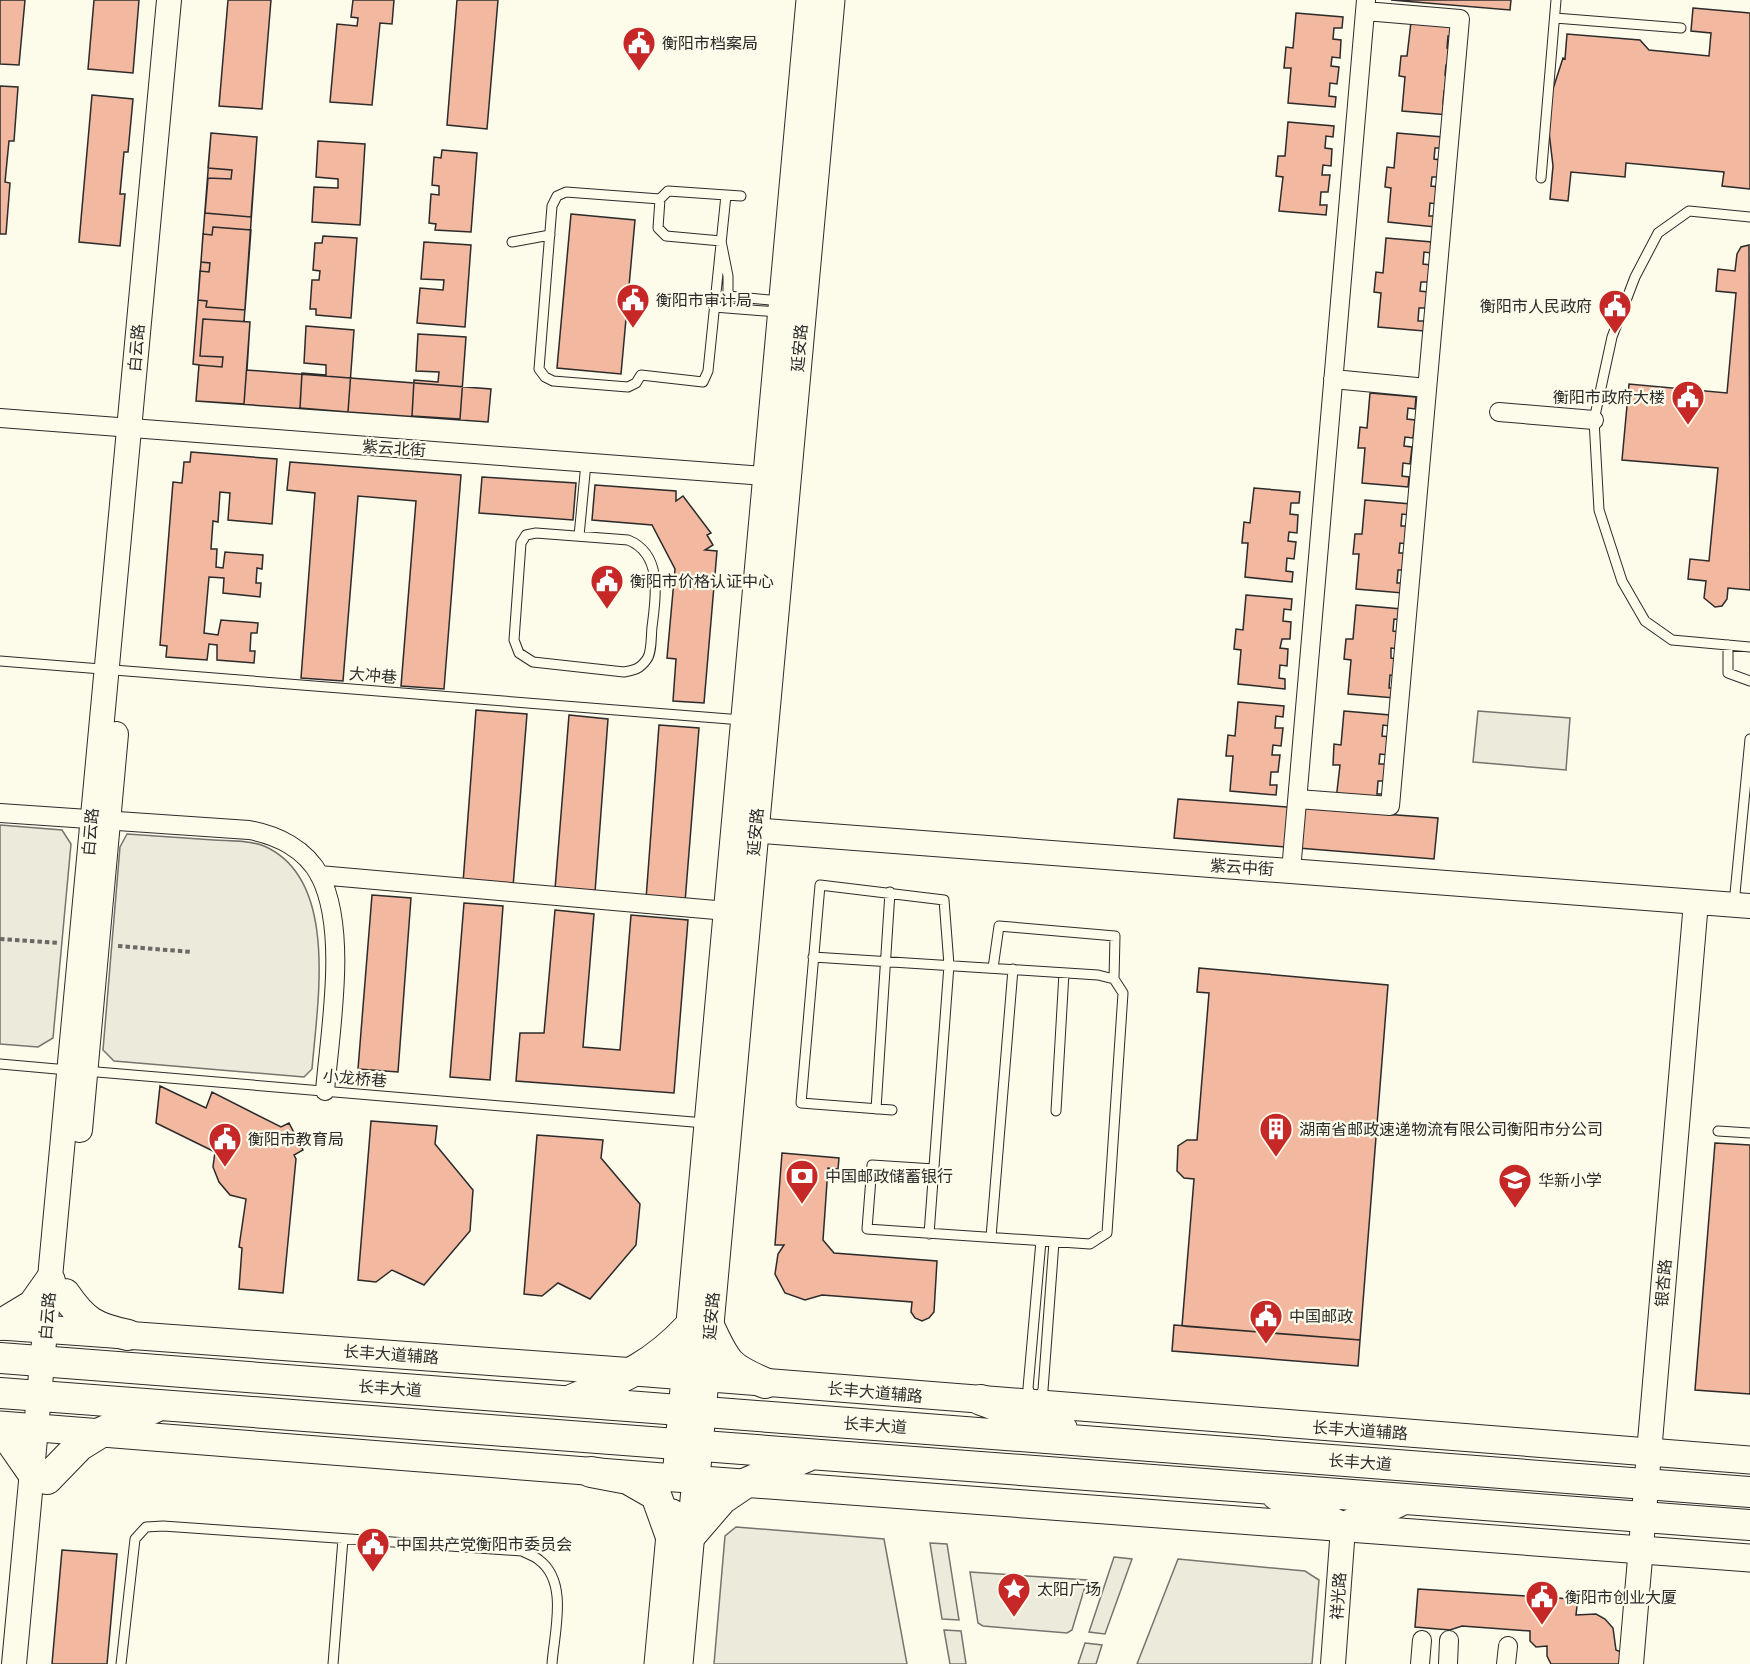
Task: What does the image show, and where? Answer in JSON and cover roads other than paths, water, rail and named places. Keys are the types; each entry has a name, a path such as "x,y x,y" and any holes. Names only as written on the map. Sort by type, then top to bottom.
{"main road":[{"name":"延安路","path":"699,1328 708,1123 727,911 745,830 744,720 777,478 782,307 810,0"},
{"name":"延安路","path":"679,1664 681,1535 699,1328 777,478 831,0"},
{"path":"0,1325 57,1288 79,1315 100,1329 128,1335"},
{"name":"长丰大道辅路","path":"0,1325 981,1400"},
{"path":"567,1401 635,1372 699,1328 737,1371 765,1383"},
{"name":"长丰大道","path":"0,1358 692,1411 1033,1420 1099,1442 1750,1492"},
{"name":"长丰大道","path":"0,1393 1750,1525"},
{"path":"981,1400 1033,1420 1029,1470"},
{"path":"0,1433 7,1436 39,1476 100,1433 161,1405"},
{"name":"长丰大道辅路","path":"1033,1420 1648,1452 1750,1460"},
{"path":"0,1425 744,1484 1750,1558"},
{"path":"591,1472 628,1479 656,1495 681,1535 722,1499 744,1484 813,1454"},
{"path":"1263,1488 1343,1528"},
{"path":"1343,1528 1404,1498"},
{"name":"延安路","path":"658,1664 681,1535"}],"street":[{"name":"白云路","path":"137,428 169,0"},
{"name":"白云路","path":"14,1664 44,1428 137,428 184,0"},
{"path":"1292,871 1298,799 1334,379 1365,6 1460,19 1390,806 1298,799"},
{"path":"1334,379 1427,388"},
{"path":"1499,412 1594,420"},
{"name":"紫云北街","path":"0,418 777,478"},
{"path":"0,813 268,833 286,841 319,875 332,916 335,956 325,1090"},
{"name":"紫云中街","path":"745,830 1742,905"},
{"path":"319,875 727,911"},
{"name":"银杏路","path":"1631,1664 1696,902"},
{"name":"白云路","path":"30,1664 39,1476"},
{"name":"祥光路","path":"1334,1664 1343,1528"},
{"path":"1420,1664 1422,1640"},
{"path":"1448,1664 1449,1640"}],"lane":[{"path":"1541,178 1556,0"},
{"path":"1555,18 1681,28"},
{"path":"721,241 666,236 658,228 660,199 668,190 741,196"},
{"path":"660,199 566,192 557,196 552,206 539,369 545,377 553,381 628,387 636,383 641,375 703,382 708,371 726,195"},
{"path":"1750,217 1689,211 1658,233 1635,277 1612,337 1594,420 1599,510 1622,582 1644,621 1672,640 1750,647"},
{"path":"512,242 550,235"},
{"path":"721,241 728,276 728,296 782,307"},
{"path":"714,307 782,307"},
{"path":"579,536 586,463"},
{"path":"536,532 579,536 628,540 640,545 654,570 657,587 649,657 638,670 624,672 533,662 519,653 514,640 521,543 526,535 536,532"},
{"path":"1728,645 1728,674 1750,681"},
{"name":"大冲巷","path":"0,661 744,720"},
{"path":"1742,905 1750,739"},
{"path":"892,1110 801,1103 820,885 944,900 949,965 929,1234"},
{"path":"876,1108 890,892"},
{"path":"934,1169 872,1165 867,1229 1090,1244 1107,1233 1123,993 1114,979 1115,936 999,926 993,968"},
{"path":"813,957 1098,975 1114,979"},
{"path":"991,1238 1013,969"},
{"path":"1056,1111 1064,973"},
{"name":"小龙桥巷","path":"0,1065 708,1123"},
{"path":"1718,1131 1750,1134"},
{"path":"1033,1420 1028,1388 1041,1241"},
{"path":"1033,1420 1043,1390 1054,1242"},
{"path":"121,1664 131,1555 135,1539 146,1527 163,1526 522,1551 539,1560 553,1575 557,1596 552,1664"},
{"path":"333,1664 343,1539"}],"place":[{"name":"衡阳市档案局","path":"639,72"},
{"name":"衡阳市审计局","path":"633,329"},
{"name":"衡阳市人民政府","path":"1615,335"},
{"name":"衡阳市政府大楼","path":"1688,426"},
{"name":"衡阳市价格认证中心","path":"607,610"},
{"name":"湖南省邮政速递物流有限公司衡阳市分公司","path":"1276,1158"},
{"name":"衡阳市教育局","path":"225,1168"},
{"name":"中国邮政储蓄银行","path":"802,1205"},
{"name":"华新小学","path":"1515,1209"},
{"name":"中国邮政","path":"1266,1345"},
{"name":"中国共产党衡阳市委员会","path":"373,1573"},
{"name":"太阳广场","path":"1014,1618"},
{"name":"衡阳市创业大厦","path":"1542,1626"}]}
